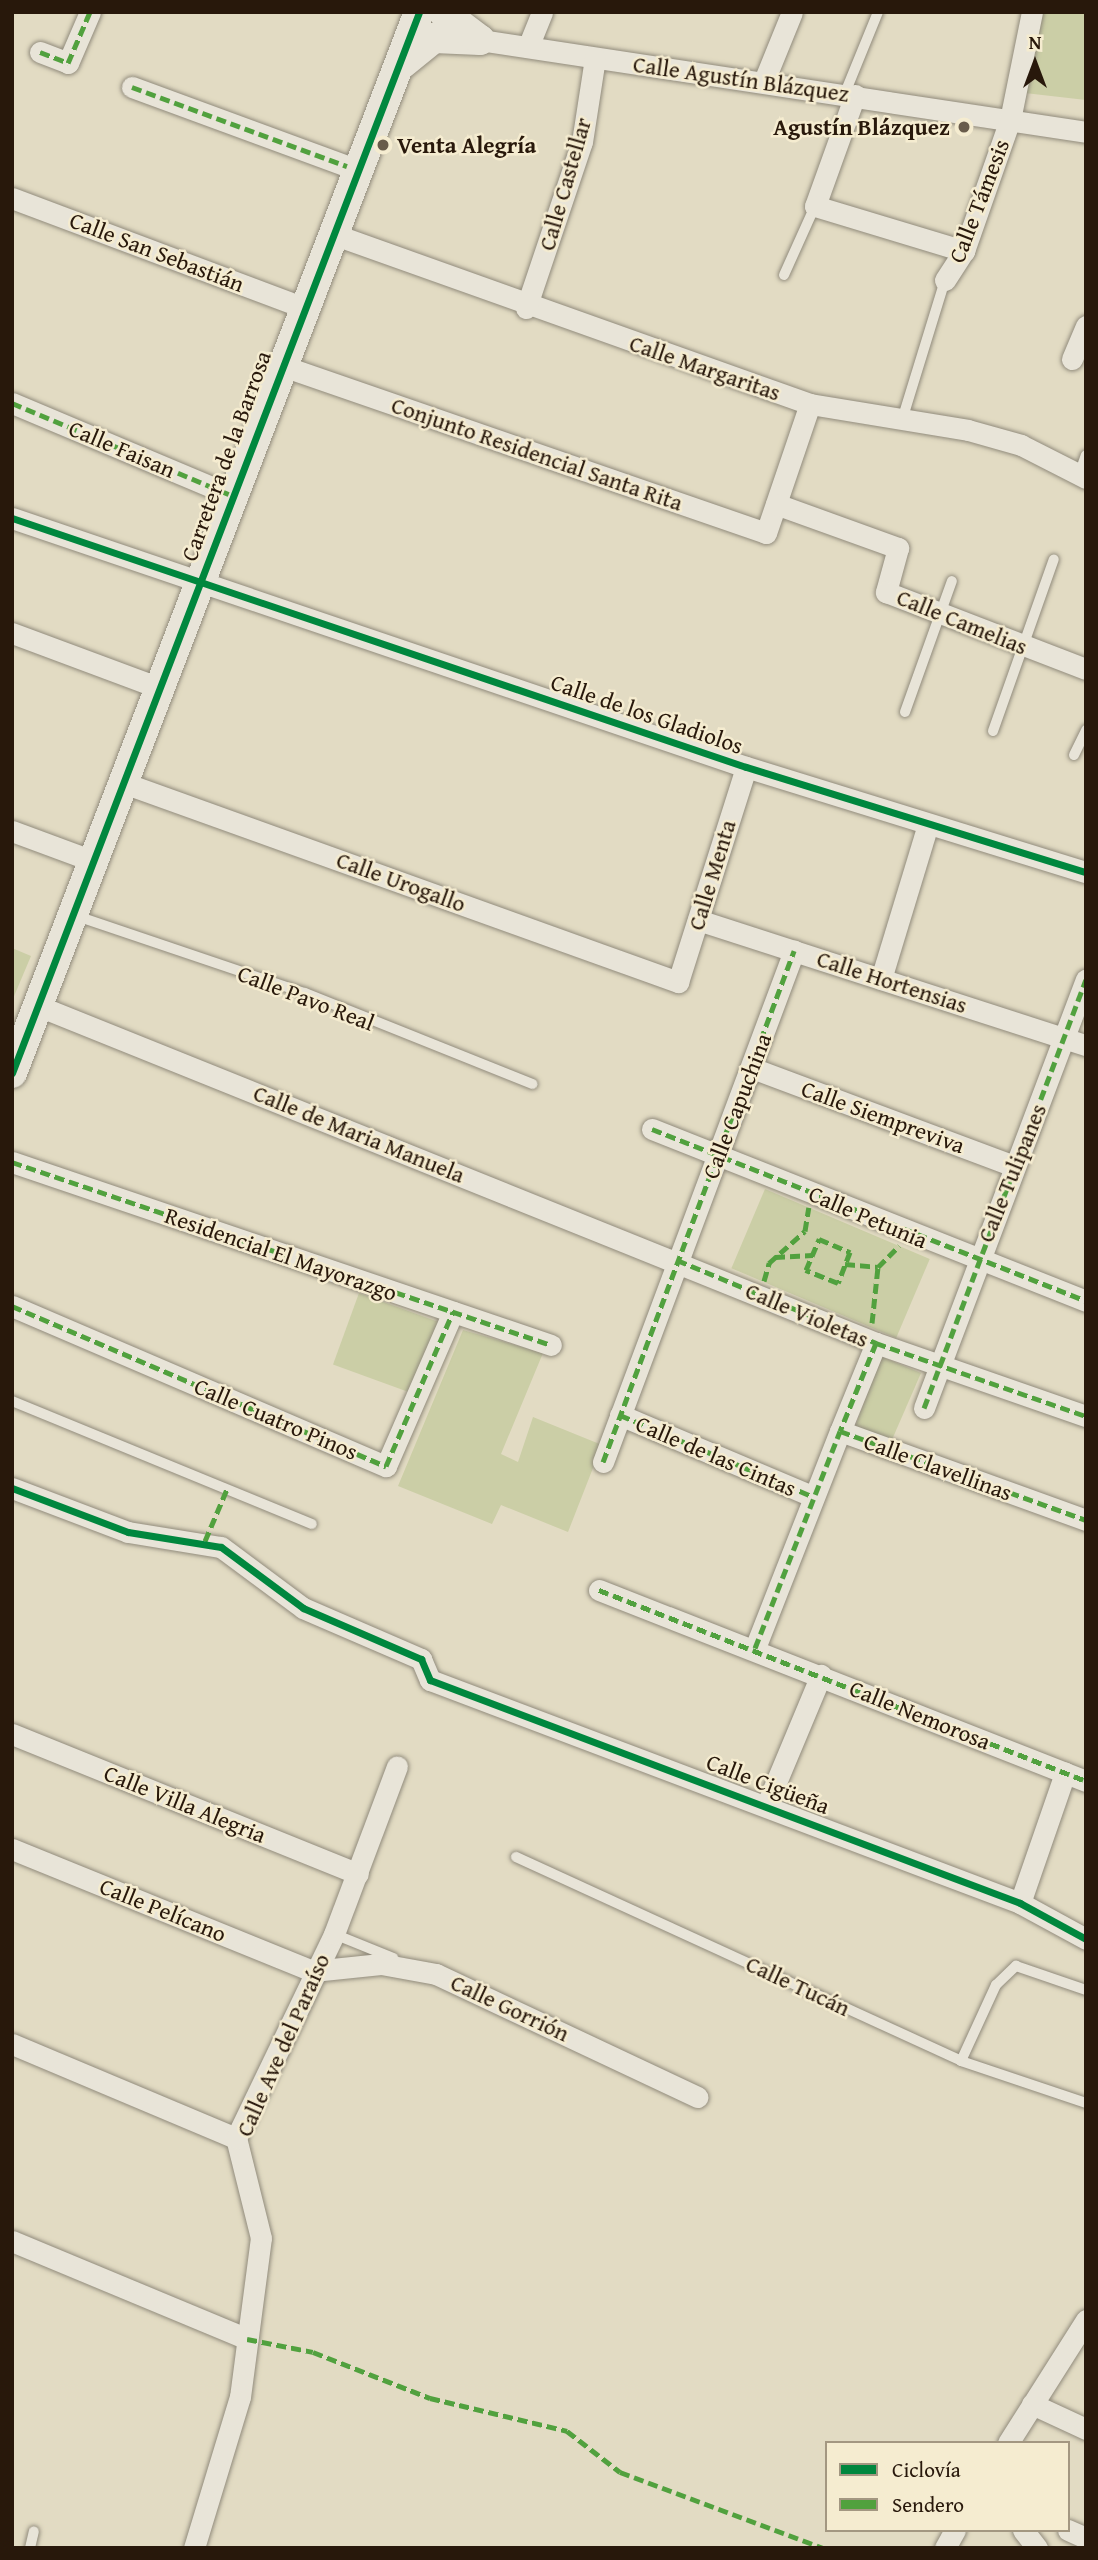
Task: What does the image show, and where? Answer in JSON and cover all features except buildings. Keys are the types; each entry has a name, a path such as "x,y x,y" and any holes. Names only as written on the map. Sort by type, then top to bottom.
{"street":[{"path":"40,52 68,63 90,12"},
{"path":"528,47 542,12"},
{"path":"764,80 792,12"},
{"name":"Calle Támesis","path":"946,280 964,251 1010,120 1032,12"},
{"name":"Calle Agustín Blázquez","path":"421,18 480,40 764,80 1086,132"},
{"name":"Carretera de la Barrosa","path":"12,1073 78,916 124,783 330,233 421,18"},
{"name":"Carretera de la Barrosa","path":"330,233 328,219 346,166 421,18"},
{"name":"Calle Castellar","path":"526,308 582,142 594,58"},
{"path":"132,87 346,166"},
{"path":"850,94 815,206 964,251"},
{"name":"Calle San Sebastián","path":"12,198 302,307"},
{"name":"Calle Margaritas","path":"330,233 526,308 810,404 1021,445 1083,469"},
{"path":"1072,359 1086,326"},
{"name":"Conjunto Residencial Santa Rita","path":"280,365 766,533 776,504"},
{"name":"Calle Faisan","path":"12,403 233,496"},
{"path":"776,504 810,404"},
{"name":"Calle Camelias","path":"776,504 898,548 886,592 1024,648 1086,669"},
{"name":"Calle de los Gladiolos","path":"12,518 746,768 1086,873"},
{"path":"12,633 160,688"},
{"name":"Calle Menta","path":"678,982 746,768"},
{"name":"Calle Urogallo","path":"124,783 678,982"},
{"path":"881,979 928,824"},
{"path":"12,831 96,862"},
{"name":"Calle Hortensias","path":"698,920 1076,1042"},
{"name":"Calle Capuchina","path":"603,1462 677,1260 720,1155 794,951"},
{"name":"Calle Tulipanes","path":"939,1366 1014,1166 1076,1042 1086,980"},
{"name":"Calle de Maria Manuela","path":"41,1007 677,1260"},
{"name":"Calle Siempreviva","path":"752,1069 1014,1166"},
{"name":"Calle Petunia","path":"652,1129 976,1262 1086,1301"},
{"name":"Residencial El Mayorazgo","path":"12,1162 551,1345"},
{"name":"Calle Violetas","path":"677,1260 876,1343 1086,1416"},
{"name":"Calle Cuatro Pinos","path":"12,1306 386,1466 453,1312"},
{"name":"Calle Clavellinas","path":"876,1343 840,1431 1086,1520"},
{"path":"924,1408 939,1366"},
{"name":"Calle de las Cintas","path":"620,1415 812,1496"},
{"path":"755,1648 812,1496 840,1431"},
{"name":"Calle Cigüeña","path":"12,1488 139,1535 221,1547 303,1608 421,1659 430,1680 767,1804 1020,1903 1086,1940"},
{"name":"Calle Nemorosa","path":"599,1590 755,1648 1086,1782"},
{"path":"767,1804 821,1675"},
{"name":"Calle Villa Alegria","path":"12,1734 358,1874"},
{"name":"Calle Ave del Paraíso","path":"194,2548 240,2398 261,2238 236,2138 313,1971 334,1934 397,1766"},
{"path":"1020,1903 1065,1773"},
{"name":"Calle Pelícano","path":"12,1849 313,1971"},
{"name":"Calle Gorrión","path":"313,1971 409,1965 697,2097"},
{"path":"12,2044 236,2138"},
{"path":"12,2241 247,2339"},
{"path":"1009,2441 1086,2320"},
{"path":"1032,2404 1086,2429"},
{"path":"1070,2531 1086,2538"},
{"path":"944,2548 954,2532"},
{"path":"1025,2532 1037,2548"}],"lane":[{"path":"850,94 878,12"},
{"path":"784,275 815,206"},
{"path":"902,420 946,280"},
{"path":"993,732 1054,559"},
{"path":"905,712 952,581"},
{"path":"1074,755 1086,730"},
{"name":"Calle Pavo Real","path":"78,916 305,993 533,1084"},
{"path":"12,1401 312,1524"},
{"name":"Calle Tucán","path":"516,1857 961,2061 1086,2104"},
{"path":"334,1934 409,1965"},
{"path":"961,2061 996,1985 1016,1966 1086,1990"},
{"path":"30,2548 34,2531"}],"green space":[{"path":"1036,12 1086,12 1086,100 1015,92"},
{"path":"12,948 31,956 12,1001"},
{"path":"765,1189 930,1259 896,1338 731,1268"},
{"path":"359,1293 448,1325 422,1397 333,1364"},
{"path":"463,1330 543,1353 501,1454 518,1462 533,1417 602,1445 568,1532 501,1505 492,1524 398,1486"},
{"path":"880,1356 921,1373 891,1442 855,1428"}],"marked path":[{"path":"40,52 68,63 90,12"},
{"path":"132,87 347,166"},
{"path":"12,403 233,496"},
{"path":"603,1462 794,951"},
{"path":"924,1408 1086,980"},
{"path":"652,1129 1086,1301"},
{"path":"12,1162 551,1345"},
{"path":"764,1281 769,1263 805,1231 809,1207"},
{"path":"819,1239 850,1252 838,1283 806,1270 819,1239"},
{"path":"845,1264 878,1267 899,1246"},
{"path":"775,1257 813,1255"},
{"path":"677,1260 876,1343 1086,1416"},
{"path":"872,1323 878,1267"},
{"path":"12,1306 386,1466 453,1312"},
{"path":"876,1343 840,1431 1086,1520"},
{"path":"620,1415 812,1496"},
{"path":"755,1648 840,1431"},
{"path":"205,1541 227,1489"},
{"path":"599,1590 1086,1781"},
{"path":"247,2339 313,2352 430,2398 567,2431 620,2472 823,2548"}],"cycle path":[{"path":"12,1073 419,12"},
{"path":"12,518 746,767 1086,872"},
{"path":"12,1488 128,1532 221,1547 303,1608 421,1659 430,1680 1020,1903 1086,1939"}],"place":[{"name":"Agustín Blázquez","path":"964,127"},
{"name":"Venta Alegría","path":"383,145"}]}
